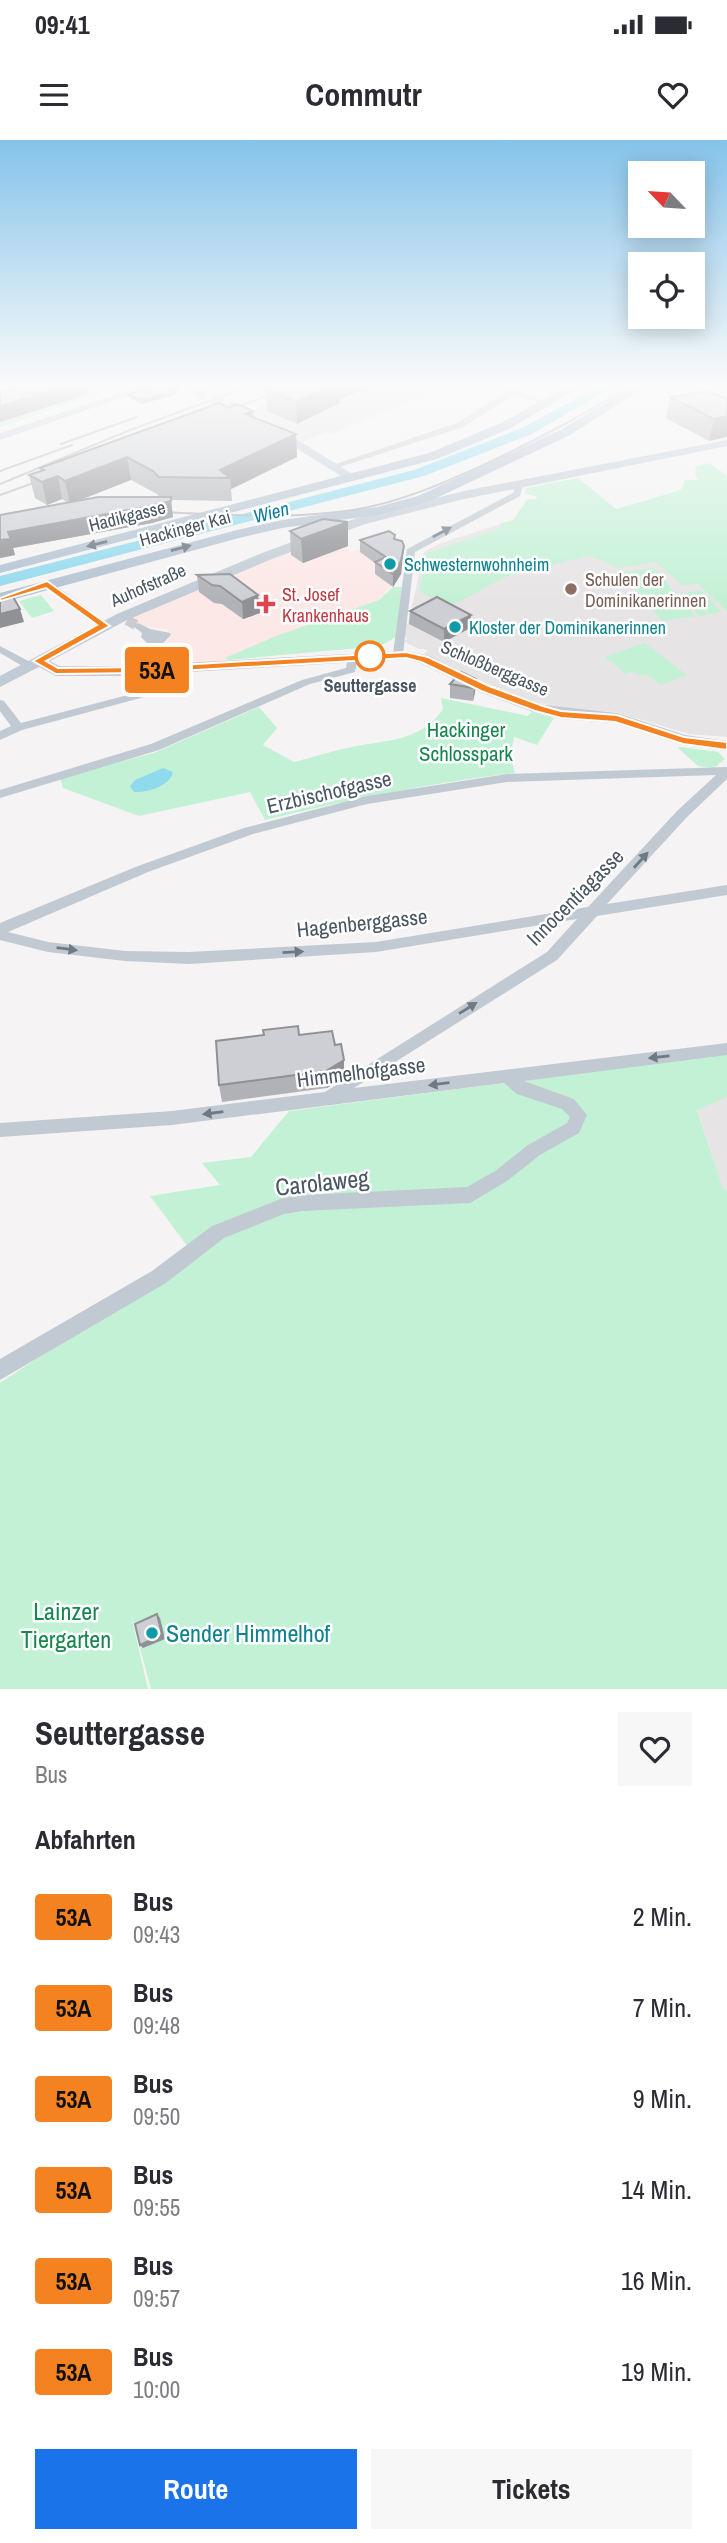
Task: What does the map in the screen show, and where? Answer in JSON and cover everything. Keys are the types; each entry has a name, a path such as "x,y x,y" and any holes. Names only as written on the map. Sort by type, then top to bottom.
{"main road":[{"name":"Hadikgasse","path":"0,569 428,457"},
{"name":"Hackinger Kai","path":"0,598 237,534 282,524 377,511 423,499 512,457"}],"street":[{"path":"316,457 353,478"},
{"path":"331,467 361,457"},
{"name":"Auhofstraße","path":"0,682 104,626 267,556 361,521 519,484 655,457"},
{"path":"331,467 337,481"},
{"path":"398,654 410,551 501,500 517,494 519,484"},
{"path":"47,584 104,626"},
{"path":"0,649 34,664"},
{"name":"Schloßberggasse","path":"34,664 56,671 125,671 398,654 425,659 485,689 539,709 561,714 617,718 683,740 727,746"},
{"path":"0,794 179,737 306,682 351,670 353,657"},
{"path":"0,736 18,727 177,684 181,691"},
{"path":"0,703 18,727"},
{"name":"Innocentiagasse","path":"327,1097 552,956 682,814 727,771"},
{"name":"Erzbischofgasse","path":"0,929 143,869 249,831 367,800 507,778 727,771"},
{"name":"Hagenberggasse","path":"0,935 48,947 125,956 189,958 376,947 727,890"},
{"name":"Himmelhofgasse","path":"0,1130 172,1118 727,1049"},
{"name":"Carolaweg","path":"0,1370 159,1277 218,1232 255,1216 303,1203 470,1195 501,1176 534,1150 573,1128 579,1115 568,1104 523,1089 506,1076"}],"shaded area":[{"name":"Schulen der Dominikanerinnen","path":"578,478 616,510 727,554 727,737 689,734 615,712 559,708 528,700 455,671 424,654 428,651 403,641 407,639 403,636 404,624 408,624 424,552 441,543 513,520 528,499 536,499 537,496 525,494 527,488"},
{"name":"St. Josef Krankenhaus","path":"331,537 352,552 385,542 401,554 404,560 403,572 379,600 276,636 226,659 228,660 165,665 155,645 167,642 171,633 167,629 144,627 130,618 278,556"},
{"path":"727,1097 727,1191 723,1190 697,1109"}],"green space":[{"path":"710,463 727,476 727,611 698,584 682,585 656,562 617,568 587,556 505,577 449,607 419,591 427,553 501,528 500,524 513,520 528,499 536,500 537,496 525,494 527,488 578,478 616,509 681,490 685,480 698,480 695,475 696,466"},
{"path":"654,568 695,616 662,621 621,572"},
{"path":"393,587 402,587 396,637 380,646 228,660 225,658 276,636 379,600"},
{"path":"701,590 721,612 699,616 680,594"},
{"path":"41,595 54,611 32,618 19,601"},
{"path":"644,643 687,675 661,685 646,674 640,676 633,671 626,674 605,657"},
{"name":"Hackinger Schlosspark","path":"441,698 528,716 532,712 554,718 537,745 514,737 510,756 515,773 389,793 265,820 250,792 139,816 63,788 60,777 154,753 259,707 277,728 263,745 294,762 417,732 435,719 443,709"},
{"path":"678,748 718,752 725,759 714,768 698,766"},
{"name":"Lainzer Tiergarten","path":"727,1054 727,1097 697,1110 723,1189 727,1191 727,1689 151,1689 130,1611 148,1689 0,1689 0,1383 194,1255 150,1196 220,1185 202,1163 251,1157 289,1111"}],"water":[{"path":"163,768 173,772 163,785 134,792 130,786 135,780"}],"building":[{"path":"70,457 126,457 65,481 58,476 42,482 29,475 44,470 40,468"},
{"path":"128,457 247,457 220,470 230,478 159,477"},
{"path":"98,497 171,497 171,501 8,532 11,539 0,540 0,515"},
{"path":"323,519 348,522 301,539 290,531"},
{"path":"389,531 395,535 394,539 402,541 404,546 401,561 393,574 375,562 386,557 360,540"},
{"path":"230,574 258,595 242,602 220,586 212,585 197,575"},
{"path":"12,595 20,609 0,614 0,598"},
{"path":"437,597 471,615 444,629 410,611"},
{"path":"461,672 476,679 474,688 450,684"},
{"path":"298,1026 299,1035 332,1031 335,1045 341,1044 344,1060 326,1071 219,1085 216,1041 264,1035 263,1030"},
{"name":"Sender Himmelhof","path":"157,1614 162,1635 140,1645 135,1624"}],"waterway":[{"name":"Wien","path":"0,581 419,473 459,457"}],"tunnel":[{"path":"127,620 138,626"}],"railway":[{"path":"0,471 38,457"},
{"path":"0,484 64,457"},
{"path":"155,512 254,516 353,510 407,496 499,457"},
{"path":"0,495 50,477"}],"bus line":[{"name":"53A","path":"0,598 47,584 104,626 38,661 56,671 145,670 398,654 425,659 485,689 539,709 561,714 617,718 683,740 727,746"}],"place":[{"name":"Schwesternwohnheim","path":"390,564"},
{"name":"Schulen der Dominikanerinnen","path":"571,589"},
{"name":"St. Josef Krankenhaus","path":"266,604"},
{"name":"Kloster der Dominikanerinnen","path":"455,627"},
{"name":"Seuttergasse","path":"370,656"},
{"name":"Sender Himmelhof","path":"152,1633"}]}
